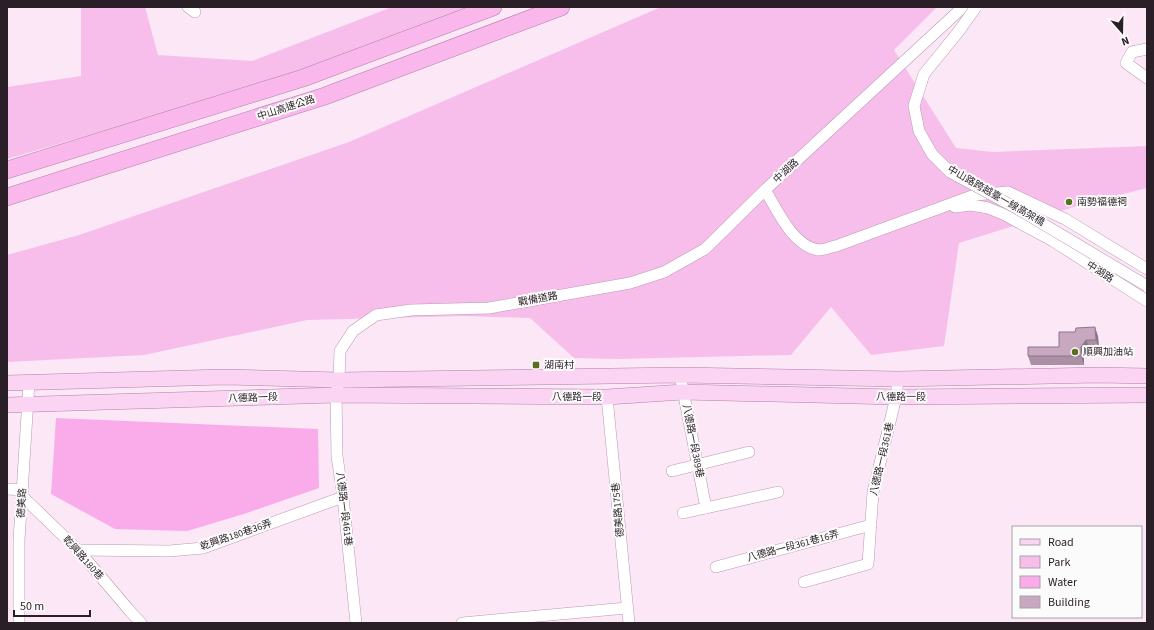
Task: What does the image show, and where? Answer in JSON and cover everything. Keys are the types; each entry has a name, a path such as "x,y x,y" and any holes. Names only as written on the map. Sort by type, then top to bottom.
{"highway":[{"path":"7,170 303,78 493,7"},
{"name":"中山高速公路","path":"7,197 325,96 561,7"}],"main road":[{"name":"八德路一段","path":"7,383 224,377 339,380 680,375 898,379 1098,375 1147,376"},
{"name":"八德路一段","path":"7,405 336,395 607,397 683,392 896,397 1147,395"}],"street":[{"name":"中湖路","path":"964,7 765,190 794,235 805,245 820,250 836,246 975,195 1008,192 1068,221 1143,267"},
{"name":"中山路跨越臺一線高架橋","path":"976,7 959,32 924,74 914,106 919,131 932,154 950,172 1031,217 1147,286"},
{"path":"1147,49 1132,52 1126,63 1147,78"},
{"name":"戰備道路","path":"336,395 339,380 340,351 353,331 376,315 410,310 489,308 630,283 664,272 705,249 765,190"},
{"name":"中湖路","path":"943,208 971,205 988,208 1004,214 1055,242 1147,301"},
{"path":"1055,242 1068,221"},
{"path":"1121,285 1143,267"},
{"name":"八德路一段389巷","path":"680,375 706,508"},
{"name":"八德路一段361巷","path":"804,582 868,564 873,492 896,397 898,379"},
{"name":"德美路","path":"19,623 19,540 29,383"},
{"name":"八德路一段461巷","path":"336,395 337,456 343,497 356,623"},
{"name":"德美路175巷","path":"607,397 629,623"},
{"path":"672,471 749,452"},
{"path":"7,489 22,493"},
{"path":"683,514 778,492"},
{"name":"乾興路180巷","path":"22,493 78,550 141,623"},
{"name":"乾興路180巷36弄","path":"78,550 169,551 203,548 343,497"},
{"name":"八德路一段361巷16弄","path":"716,567 871,525"},
{"path":"462,623 627,608"}],"green space":[{"path":"81,7 145,7 158,55 252,61 392,7 470,7 254,87 7,159 7,87 81,76"},
{"path":"661,7 937,7 894,50 956,148 993,152 1147,146 1147,188 1080,205 959,243 944,346 871,355 831,307 791,355 617,359 574,358 530,318 465,316 307,320 144,355 7,362 7,255 79,235 349,142"}],"water":[{"path":"56,418 318,429 319,488 244,514 187,531 115,529 51,494"}],"building":[{"path":"1095,327 1096,340 1086,340 1081,347 1081,356 1028,356 1028,347 1059,347 1059,332 1075,332 1076,328"}],"place":[{"name":"南勢福德祠","path":"1069,202"},
{"name":"順興加油站","path":"1075,352"},
{"name":"湖南村","path":"536,365"}]}
